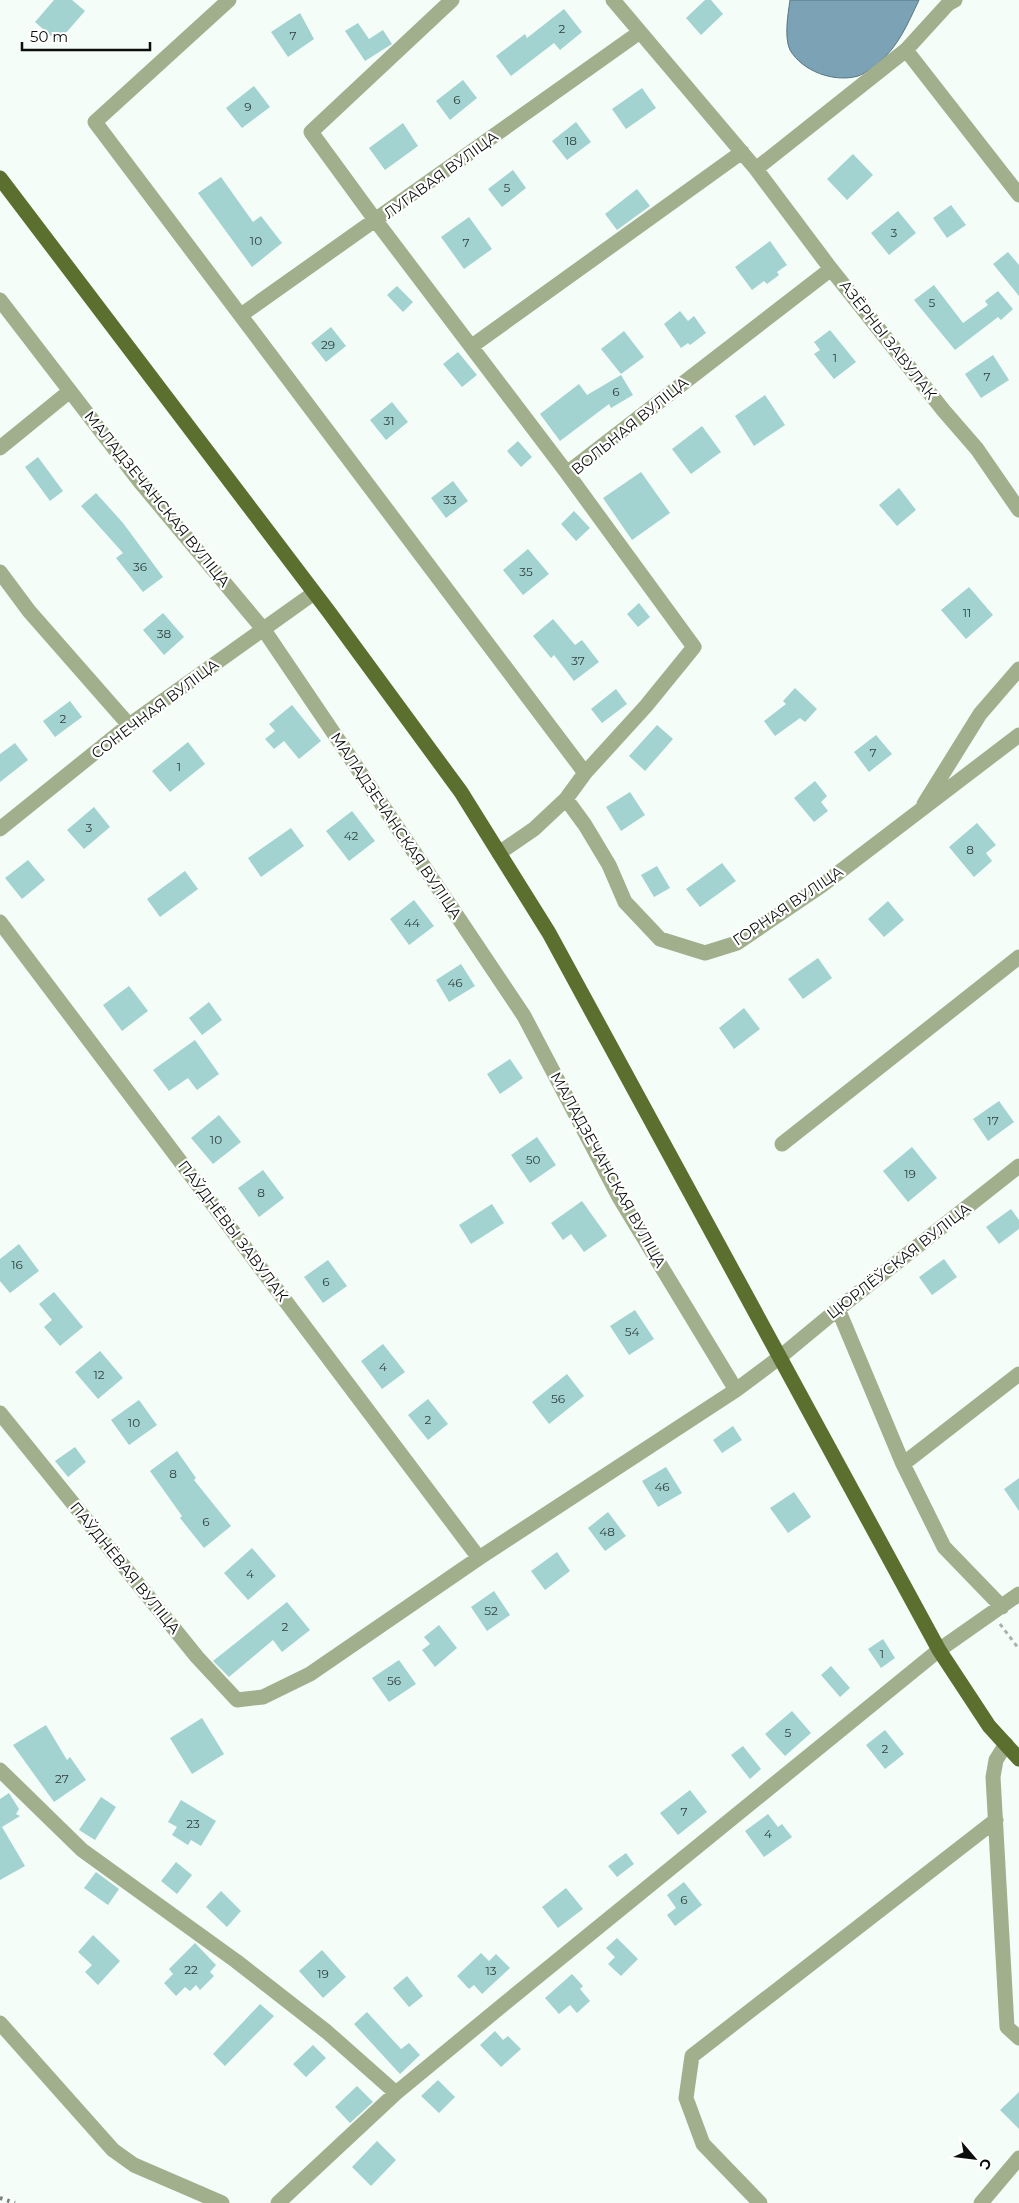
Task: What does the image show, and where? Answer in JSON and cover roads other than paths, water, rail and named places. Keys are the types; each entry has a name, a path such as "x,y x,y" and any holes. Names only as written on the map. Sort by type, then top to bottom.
{"main road":[{"path":"0,178 314,593 461,792 548,933 939,1650 990,1726 1019,1759"}],"street":[{"path":"229,0 95,122 585,772 566,799 534,829 499,853"},
{"path":"452,0 311,132 376,222 567,473"},
{"name":"АЗЁРНЫ ЗАВУЛАК","path":"613,0 756,169 831,269 944,411 978,449 1019,510"},
{"path":"756,169 906,50 948,4 954,0"},
{"name":"ЛУГАВАЯ ВУЛІЦА","path":"241,315 376,222 640,32"},
{"path":"906,50 1019,195"},
{"path":"472,346 742,152"},
{"name":"ВОЛЬНАЯ ВУЛІЦА","path":"585,772 646,706 694,647 567,473 831,269"},
{"name":"МАЛАДЗЕЧАНСКАЯ ВУЛІЦА","path":"0,300 140,482 264,630 524,1016 619,1197 736,1390"},
{"path":"0,448 70,391"},
{"path":"0,572 29,610 129,725"},
{"name":"СОНЕЧНАЯ ВУЛІЦА","path":"0,829 129,725 314,593"},
{"name":"ГОРНАЯ ВУЛІЦА","path":"921,810 980,714 1019,669"},
{"name":"ГОРНАЯ ВУЛІЦА","path":"566,799 585,824 609,865 625,902 660,940 705,953 737,943 821,886 1019,735"},
{"name":"ПАЎДНЁВЫ ЗАВУЛАК","path":"0,922 479,1558"},
{"path":"782,1144 1019,957"},
{"name":"ЦЮРЛЁЎСКАЯ ВУЛІЦА","path":"263,1697 310,1674 479,1558 736,1390 780,1358 838,1309 1019,1166"},
{"path":"838,1309 903,1464 944,1547 997,1611"},
{"path":"903,1464 1019,1374"},
{"name":"ПАЎДНЁВАЯ ВУЛІЦА","path":"0,1413 204,1664 238,1700 263,1697"},
{"path":"278,2203 396,2093 939,1650 1019,1594"},
{"path":"1006,1744 996,1760 993,1777 1007,2027 1019,2038"},
{"path":"0,1770 82,1850 236,1960 327,2032 396,2093"},
{"path":"760,2203 703,2144 686,2098 692,2056 996,1820"},
{"path":"0,2023 113,2150 134,2165 222,2203"},
{"path":"981,2203 1019,2158"}],"water":[{"path":"790,0 919,0 902,35 884,58 858,76 839,78 820,74 810,69 802,64 790,50 787,32"}],"railway":[{"path":"0,2198 15,2203"}]}
